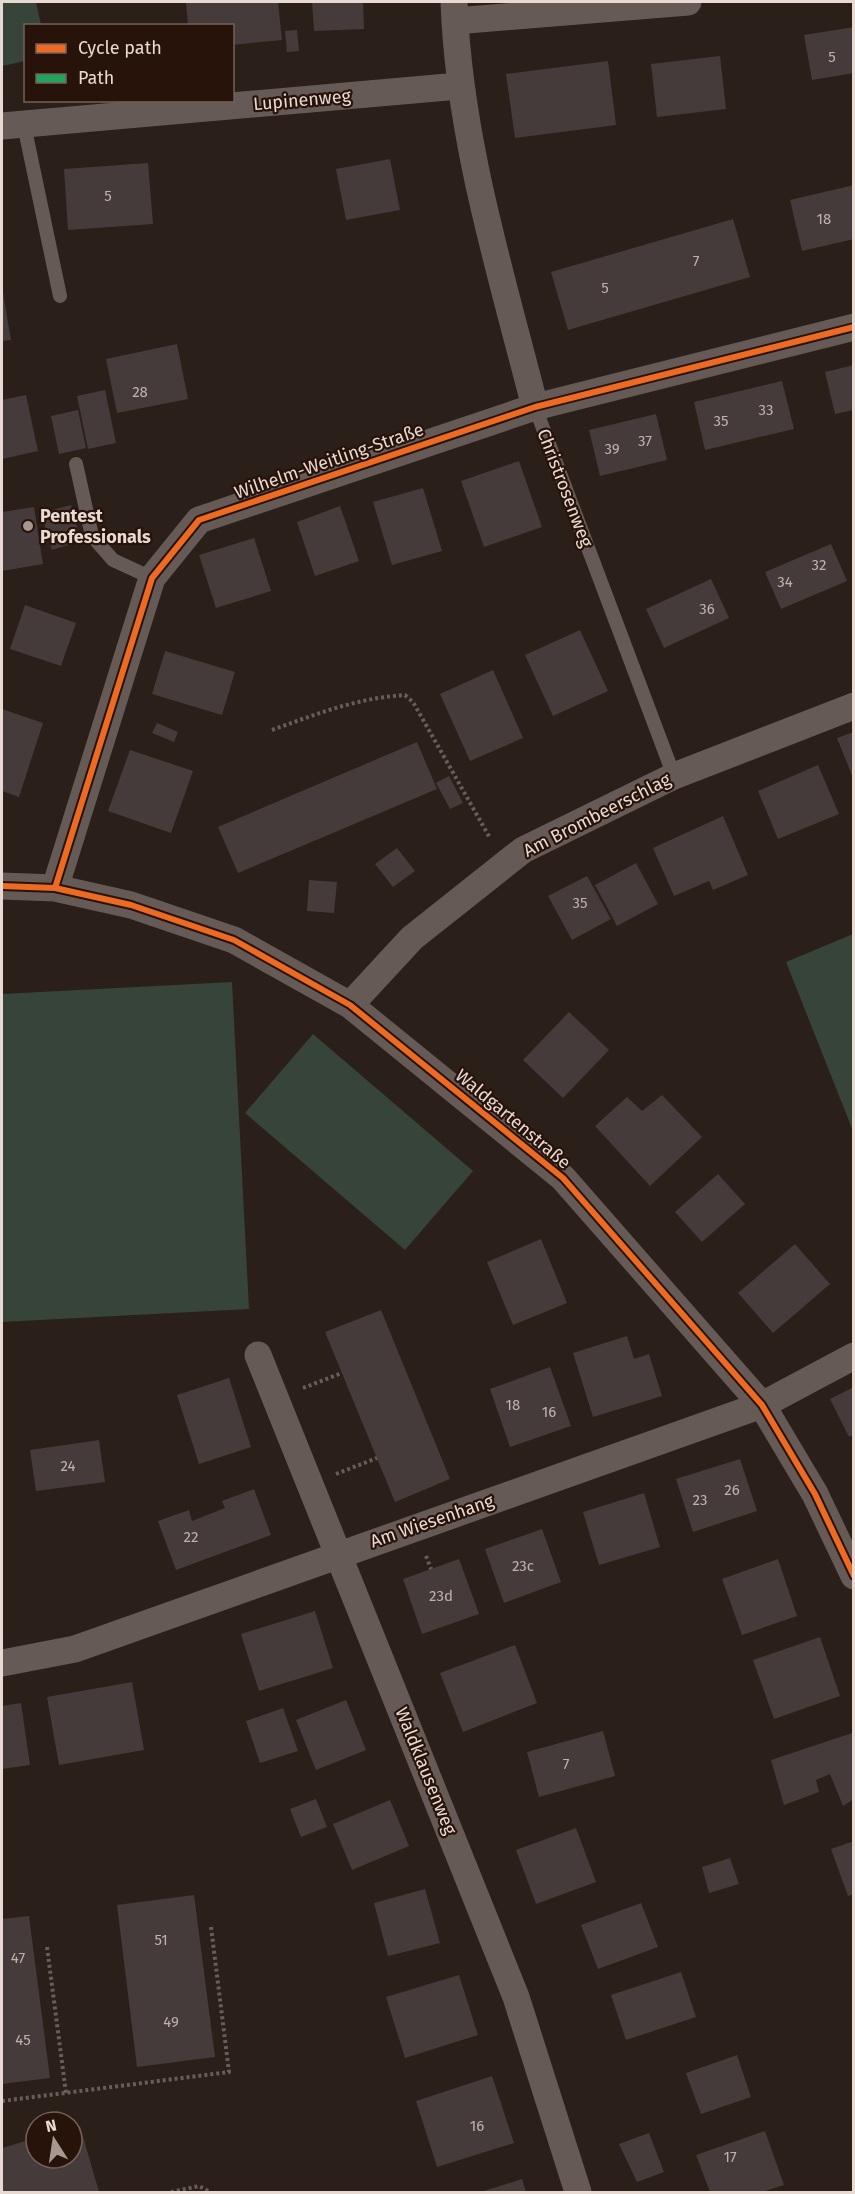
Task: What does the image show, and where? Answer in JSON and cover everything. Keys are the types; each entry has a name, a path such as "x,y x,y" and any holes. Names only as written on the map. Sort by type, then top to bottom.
{"street":[{"path":"454,11 688,2"},
{"name":"Christrosenweg","path":"454,11 459,86 470,148 535,407"},
{"name":"Lupinenweg","path":"13,126 459,86"},
{"name":"Wilhelm-Weitling-Straße","path":"55,888 152,578 199,520 535,407 854,327"},
{"name":"Am Brombeerschlag","path":"350,1005 412,938 523,850 674,776 854,706"},
{"name":"Waldgartenstraße","path":"2,886 55,888 131,905 234,940 350,1005 563,1179 762,1405 815,1494 854,1576"},
{"name":"Waldklausenweg","path":"258,1355 516,1997 578,2193"},
{"name":"Am Wiesenhang","path":"2,1663 75,1649 762,1405 854,1356"}],"lane":[{"path":"13,126 60,296"},
{"name":"Christrosenweg","path":"535,407 674,776"},
{"path":"76,464 92,536 113,560 152,578"}],"path":[{"path":"272,730 338,706 372,697 405,695 413,702 505,865"},
{"path":"276,1398 342,1373"},
{"path":"311,1483 377,1458"},
{"path":"2,2101 230,2072 211,1927"},
{"path":"47,1947 66,2093"},
{"path":"171,2193 199,2186 210,2193"}],"green space":[{"path":"2,2 36,2 41,24 24,24 24,61 2,66"},
{"path":"853,934 853,1131 786,962"},
{"path":"232,982 249,1309 2,1322 2,994"},
{"path":"313,1034 473,1171 405,1250 245,1113"}],"building":[{"path":"186,2 278,2 282,40 234,45 234,24 188,24"},
{"path":"312,2 363,2 364,29 314,31"},
{"path":"854,27 854,73 812,80 804,35"},
{"path":"297,30 299,51 287,52 285,31"},
{"path":"720,56 726,109 657,117 651,64"},
{"path":"608,61 616,125 515,138 506,74"},
{"path":"390,159 400,210 346,220 336,169"},
{"path":"148,163 153,224 68,230 64,169"},
{"path":"854,185 854,239 802,251 790,200"},
{"path":"733,219 750,277 568,330 551,272"},
{"path":"2,287 11,340 2,341"},
{"path":"177,344 188,399 117,413 106,359"},
{"path":"854,365 854,410 835,414 825,372"},
{"path":"782,381 794,429 705,450 694,402"},
{"path":"105,390 116,443 88,449 77,396"},
{"path":"26,395 38,451 2,459 2,400"},
{"path":"78,410 86,448 59,454 51,416"},
{"path":"656,414 667,460 600,476 589,430"},
{"path":"519,461 542,527 484,547 461,481"},
{"path":"423,488 442,551 392,565 373,502"},
{"path":"71,505 81,541 52,550 41,513"},
{"path":"340,506 359,561 315,576 297,522"},
{"path":"34,507 43,564 2,571 2,512"},
{"path":"254,538 271,591 216,608 199,555"},
{"path":"831,544 847,581 781,609 765,572"},
{"path":"711,579 729,618 664,648 646,609"},
{"path":"25,605 76,623 61,666 10,649"},
{"path":"580,630 608,691 553,716 525,655"},
{"path":"165,651 235,672 222,715 152,694"},
{"path":"493,670 523,738 470,761 440,694"},
{"path":"2,709 43,723 19,797 2,791"},
{"path":"157,723 178,732 174,742 152,733"},
{"path":"854,732 854,778 853,778 837,738"},
{"path":"417,742 437,789 238,873 218,827"},
{"path":"130,750 193,771 171,833 108,811"},
{"path":"818,765 839,814 778,839 758,791"},
{"path":"449,776 463,803 450,809 436,783"},
{"path":"723,816 748,875 713,890 709,881 674,896 653,848"},
{"path":"397,848 415,871 393,887 375,864"},
{"path":"636,863 658,904 617,926 595,885"},
{"path":"587,876 611,919 572,940 548,896"},
{"path":"309,880 337,882 334,913 307,911"},
{"path":"569,1012 609,1050 563,1098 523,1060"},
{"path":"662,1095 702,1137 650,1186 595,1126 627,1097 642,1111"},
{"path":"718,1174 745,1204 702,1242 675,1212"},
{"path":"541,1239 567,1303 513,1325 487,1262"},
{"path":"795,1244 830,1284 773,1333 738,1293"},
{"path":"381,1310 450,1479 395,1502 325,1332"},
{"path":"627,1336 634,1359 649,1354 662,1396 593,1417 573,1353"},
{"path":"550,1367 571,1426 510,1447 490,1389"},
{"path":"229,1378 251,1447 199,1464 177,1395"},
{"path":"854,1387 854,1434 849,1437 830,1399"},
{"path":"99,1440 105,1482 36,1491 30,1450"},
{"path":"740,1459 757,1511 693,1532 676,1479"},
{"path":"254,1489 271,1535 176,1570 158,1521 189,1510 192,1521 225,1508 222,1501"},
{"path":"644,1493 660,1547 599,1565 583,1512"},
{"path":"542,1529 561,1582 504,1603 485,1549"},
{"path":"459,1559 479,1614 422,1634 403,1579"},
{"path":"778,1559 797,1616 742,1635 722,1579"},
{"path":"315,1611 333,1668 259,1691 241,1634"},
{"path":"820,1637 840,1696 774,1719 753,1660"},
{"path":"515,1645 537,1703 463,1732 440,1673"},
{"path":"132,1682 144,1750 59,1765 47,1697"},
{"path":"346,1700 366,1750 316,1770 296,1720"},
{"path":"21,1703 30,1765 2,1769 2,1706"},
{"path":"283,1708 298,1751 260,1763 246,1721"},
{"path":"603,1731 615,1776 539,1797 527,1752"},
{"path":"852,1733 854,1799 843,1806 830,1774 816,1780 819,1792 784,1805 771,1760"},
{"path":"316,1799 327,1827 301,1837 290,1809"},
{"path":"390,1800 409,1846 352,1870 333,1824"},
{"path":"576,1828 596,1882 536,1904 516,1850"},
{"path":"854,1841 854,1894 848,1896 831,1849"},
{"path":"730,1858 739,1884 709,1893 702,1867"},
{"path":"425,1889 440,1943 388,1956 374,1903"},
{"path":"194,1895 215,2057 137,2067 117,1905"},
{"path":"641,1903 658,1947 598,1969 581,1925"},
{"path":"29,1916 50,2078 2,2084 2,1919"},
{"path":"681,1972 696,2017 626,2040 611,1995"},
{"path":"459,1975 478,2035 405,2058 386,1997"},
{"path":"737,2055 751,2097 701,2114 686,2073"},
{"path":"492,2076 514,2143 437,2167 416,2101"},
{"path":"765,2131 784,2185 762,2192 710,2192 696,2155"},
{"path":"649,2133 664,2172 637,2182 619,2144"},
{"path":"84,2140 99,2192 2,2192 2,2148 24,2142 24,2170 84,2170"},
{"path":"522,2179 526,2192 481,2192"}],"cycle path":[{"path":"55,888 152,578 199,520 535,407 854,327"},
{"path":"2,886 55,888 131,905 234,940 350,1005 563,1178 762,1405 815,1494 854,1576"}],"place":[{"name":"Pentest Professionals","path":"28,526"}]}
